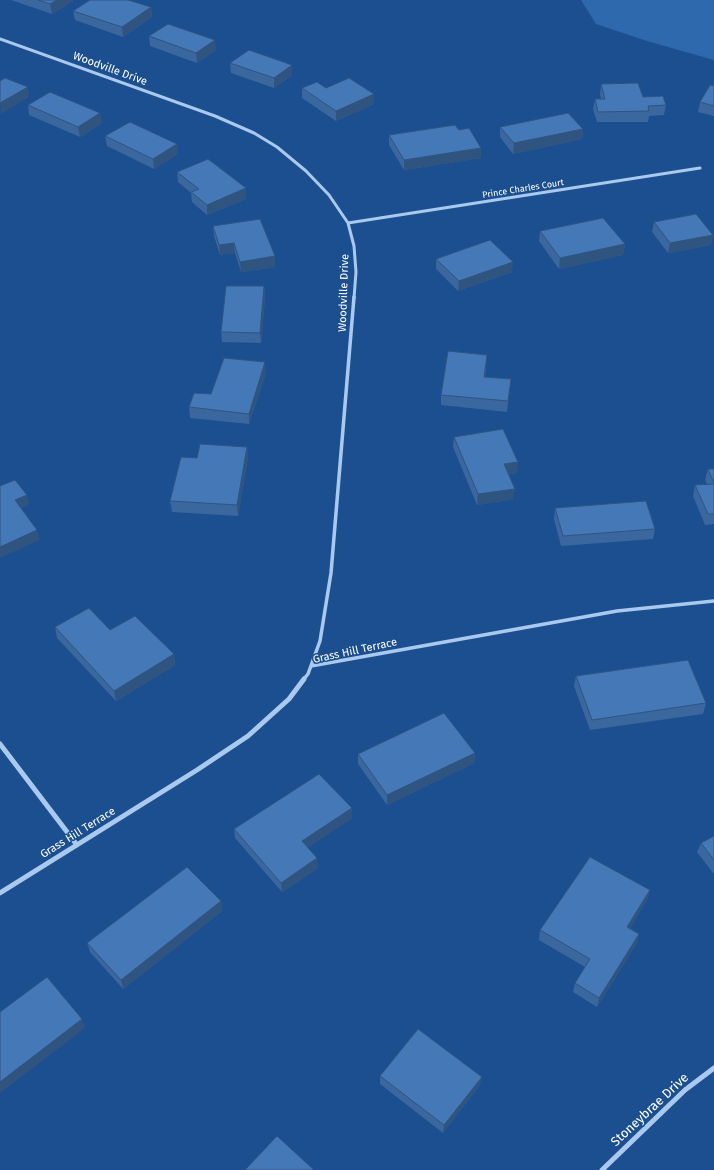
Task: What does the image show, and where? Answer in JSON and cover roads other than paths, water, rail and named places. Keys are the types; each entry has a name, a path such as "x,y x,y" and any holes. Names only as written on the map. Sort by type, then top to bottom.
{"street":[{"name":"Woodville Drive","path":"0,39 215,116 254,133 277,147 306,170 329,195 348,223 354,246 356,272 349,384 331,573 320,641 311,666"},
{"name":"Prince Charles Court","path":"348,223 700,168"},
{"name":"Grass Hill Terrace","path":"0,893 190,775 248,736 289,699 308,674 311,666 617,612 714,601"},
{"path":"0,744 77,845"},
{"name":"Stoneybrae Drive","path":"602,1170 685,1090 714,1068"}]}
